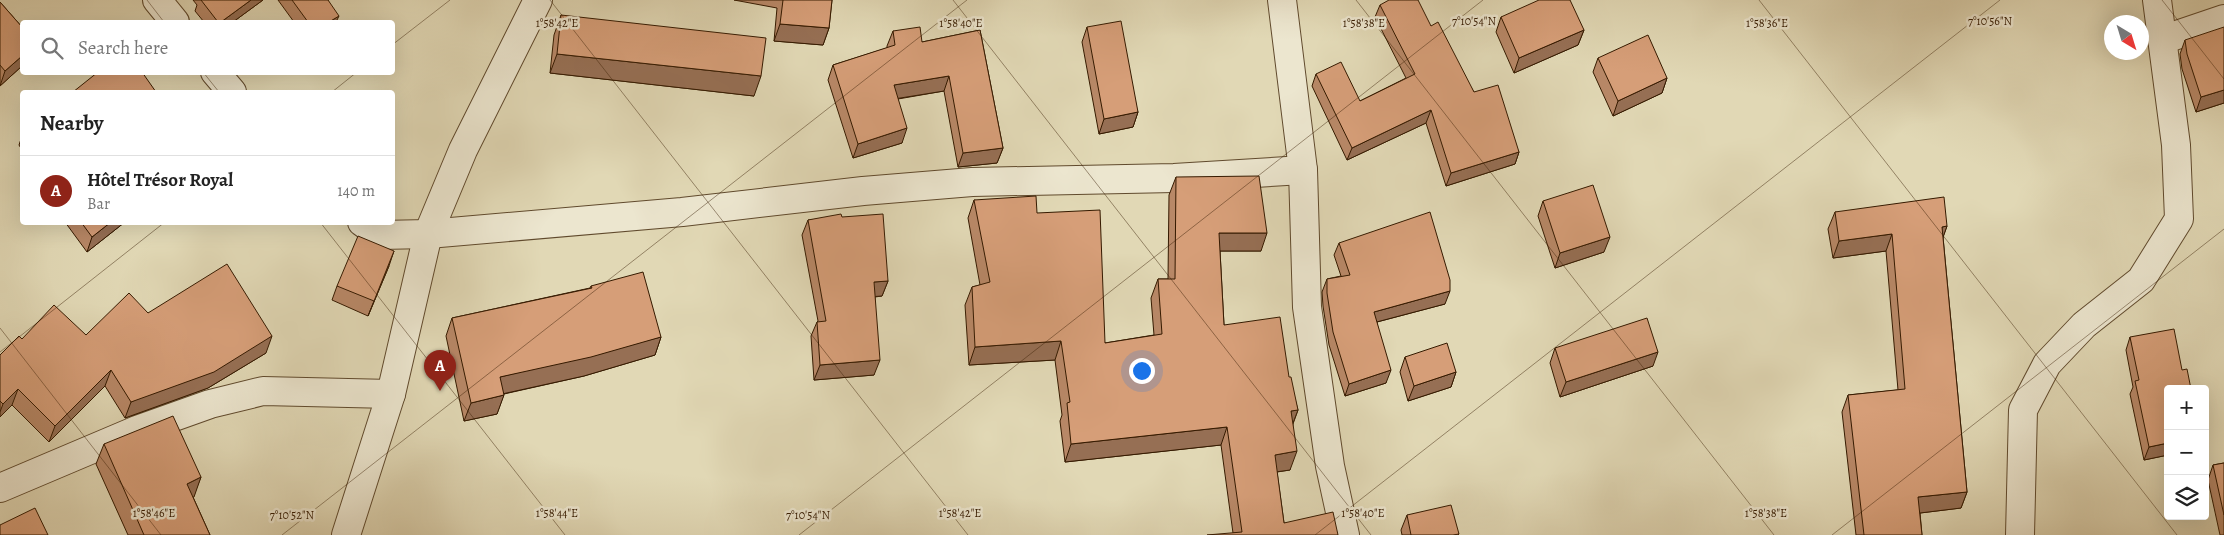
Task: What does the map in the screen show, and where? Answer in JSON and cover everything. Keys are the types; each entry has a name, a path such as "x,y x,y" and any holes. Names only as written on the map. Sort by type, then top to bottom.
{"street":[{"path":"157,0 173,20"},
{"path":"346,535 391,394 428,234 463,150 538,0"},
{"path":"1282,0 1303,170 1306,307 1330,466 1345,535"},
{"path":"2020,535 2023,410 2047,364 2084,325 2142,280 2179,219 2176,145 2157,0"},
{"path":"2162,40 2224,19"},
{"path":"218,75 230,90"},
{"path":"366,225 380,235 428,234 682,212 862,191 972,182 1174,178 1303,170"},
{"path":"0,488 137,430 210,404 263,391 391,394"}],"building":[{"path":"201,0 251,0 224,20 216,20"},
{"path":"292,0 328,0 339,16 332,20 307,20"},
{"path":"783,0 832,0 829,28 780,24"},
{"path":"1389,0 1418,0 1431,26 1438,22 1474,92 1498,85 1519,152 1451,173 1431,110 1352,148 1316,74 1341,62 1360,101 1415,74 1380,5"},
{"path":"1539,0 1570,0 1584,30 1519,58 1501,17"},
{"path":"0,2 20,25 20,58 5,71 0,65"},
{"path":"561,15 766,38 761,76 557,54"},
{"path":"1121,21 1138,112 1104,119 1087,27"},
{"path":"920,27 922,42 980,30 1003,148 963,153 949,76 894,85 907,128 858,144 833,65 895,45 893,31"},
{"path":"2224,27 2224,90 2201,97 2187,54 2185,40"},
{"path":"1648,35 1667,78 1618,101 1598,58"},
{"path":"94,75 144,75 155,90 76,90"},
{"path":"1259,176 1267,233 1219,233 1224,325 1280,317 1289,377 1291,377 1298,410 1291,411 1297,451 1275,455 1284,523 1333,512 1338,535 1207,535 1242,532 1227,427 1071,444 1067,403 1070,402 1061,341 975,347 972,287 990,282 974,200 1036,196 1037,213 1100,210 1105,343 1162,334 1158,279 1175,279 1176,177"},
{"path":"1593,185 1610,237 1560,253 1543,201"},
{"path":"1944,197 1947,226 1942,227 1967,492 1918,497 1922,535 1864,535 1848,395 1905,389 1892,234 1839,241 1835,212"},
{"path":"1430,212 1450,280 1450,291 1374,312 1391,370 1349,384 1333,332 1327,293 1327,279 1350,275 1339,243"},
{"path":"841,214 842,217 883,214 888,281 874,282 880,360 820,365 817,322 826,321 808,220"},
{"path":"83,225 107,225 92,237"},
{"path":"358,236 394,251 374,301 337,286"},
{"path":"227,264 272,336 214,372 131,402 111,370 55,426 18,389 3,404 0,401 0,355 19,336 22,339 54,305 86,335 129,293 148,313"},
{"path":"643,272 661,337 591,357 500,377 504,395 471,403 452,318 592,288 591,286"},
{"path":"1647,318 1658,352 1566,382 1555,348"},
{"path":"2174,329 2182,370 2187,369 2190,385 2164,385 2164,444 2149,447 2135,381 2139,380 2130,337"},
{"path":"1447,343 1456,372 1414,386 1405,357"},
{"path":"173,416 201,477 187,484 210,535 144,535 104,444"},
{"path":"2224,463 2224,515 2213,465"},
{"path":"1451,505 1459,534 1411,535 1407,515"},
{"path":"35,508 48,535 0,535 0,525"}],"place":[{"name":"Hôtel Trésor Royal","path":"440,391"}]}
